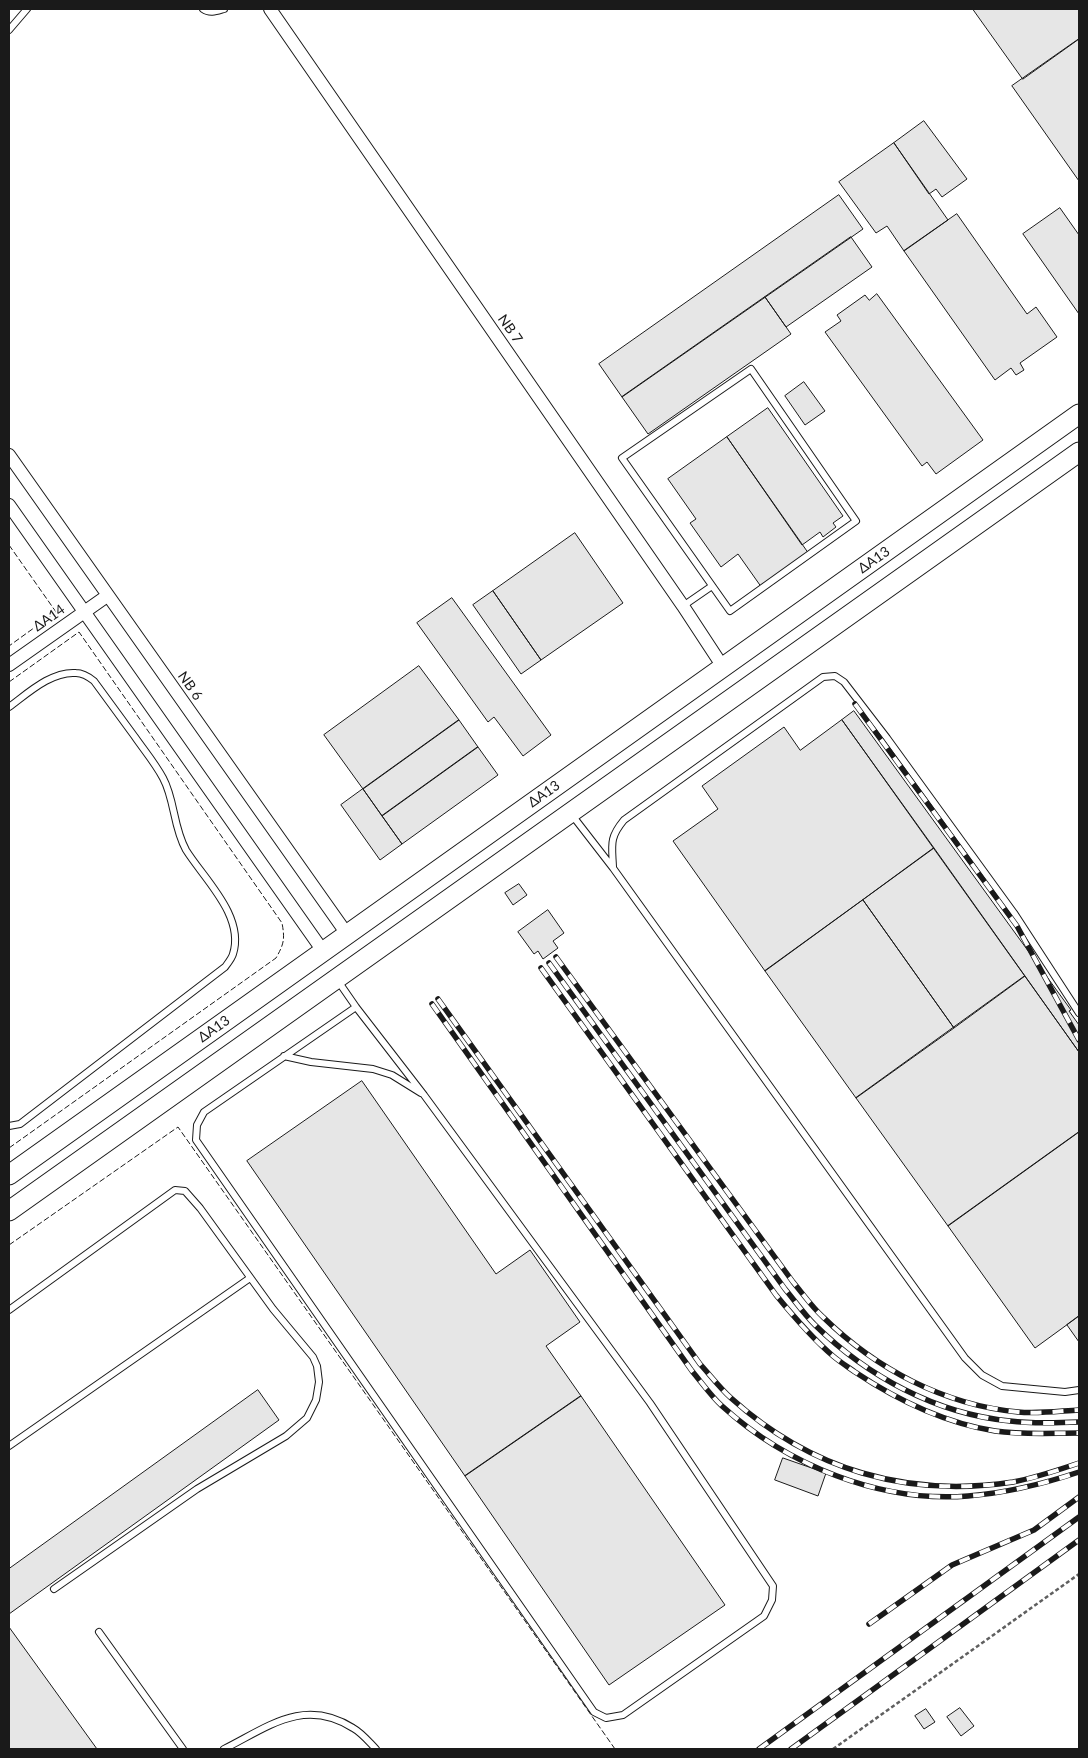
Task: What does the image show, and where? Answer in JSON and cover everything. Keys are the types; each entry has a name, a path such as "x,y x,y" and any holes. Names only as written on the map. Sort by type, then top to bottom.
{"street":[{"name":"ΝΒ 7","path":"274,10 724,667"},
{"name":"ΔΑ13","path":"9,1175 1079,414"},
{"path":"9,1211 1079,452"},
{"name":"ΝΒ 6","path":"9,455 347,934"},
{"path":"9,505 323,951 352,967"},
{"name":"ΔΑ14","path":"9,665 107,596"},
{"path":"724,667 742,692"},
{"path":"347,934 352,967"}],"lane":[{"path":"9,30 27,9"},
{"path":"203,9 212,12 224,9"},
{"path":"751,369 856,521 730,611 712,586 622,458 751,369"},
{"path":"683,606 712,586"},
{"path":"9,707 40,685 62,674 76,673 85,675 94,681 163,778 173,804 178,830 186,849 226,907 232,923 235,941 233,955 226,967 20,1124 9,1126"},
{"path":"613,868 612,840 616,830 624,820 823,677 835,676 844,682 887,738 1014,912 1079,1013"},
{"path":"570,812 613,868 965,1358 982,1375 1002,1386 1065,1392 1079,1390"},
{"path":"336,978 650,1403 773,1586 772,1600 764,1616 622,1715 606,1718 594,1712 196,1140 197,1125 204,1112 356,1007"},
{"path":"284,1056 311,1062 373,1069 392,1075 424,1095"},
{"path":"9,1310 175,1190 185,1191 200,1208 273,1309 313,1356 317,1366 319,1382 316,1400 307,1418 286,1436 197,1489 54,1589"},
{"path":"9,1446 250,1278"},
{"path":"99,1632 183,1749"},
{"path":"224,1749 284,1718 305,1714 330,1716 355,1728 376,1749"}],"path":[{"path":"833,1749 1079,1574"}],"building":[{"path":"973,9 1079,9 1079,39 1023,79"},
{"path":"1079,39 1079,181 1012,86"},
{"path":"924,121 967,179 942,197 936,189 929,194 894,143"},
{"path":"894,143 948,220 904,251 887,226 876,233 839,182"},
{"path":"839,195 863,229 622,397 599,364"},
{"path":"1060,208 1079,235 1079,314 1023,234"},
{"path":"957,214 1027,314 1036,307 1057,337 1020,363 1024,370 1016,375 1011,368 995,380 904,251"},
{"path":"851,237 872,267 786,327 765,297"},
{"path":"877,294 983,440 936,474 927,462 922,466 825,332 841,321 837,315 865,295 869,300"},
{"path":"765,297 791,334 648,434 622,397"},
{"path":"804,382 825,411 805,425 785,396"},
{"path":"768,408 843,516 833,523 836,527 823,537 820,532 802,545 727,437"},
{"path":"727,437 809,554 762,588 738,554 721,567 690,523 696,519 668,479"},
{"path":"575,533 623,603 541,660 493,591"},
{"path":"493,591 541,660 521,674 473,605"},
{"path":"452,598 551,735 523,756 494,717 488,722 417,623"},
{"path":"419,666 459,720 363,789 324,735"},
{"path":"854,711 1071,1010 1069,1011 1079,1025 1079,1052 842,720"},
{"path":"459,720 478,747 382,816 363,789"},
{"path":"842,720 934,848 765,971 673,841 718,809 702,786 784,727 800,750"},
{"path":"478,747 498,775 402,844 382,816"},
{"path":"363,789 402,844 380,860 341,805"},
{"path":"934,848 1025,976 954,1028 863,900"},
{"path":"519,884 527,895 513,905 505,893"},
{"path":"863,900 954,1028 856,1098 765,971"},
{"path":"548,910 564,933 553,941 558,948 543,959 538,951 534,954 518,932"},
{"path":"1025,976 1079,1052 1079,1132 948,1226 856,1098"},
{"path":"362,1081 496,1274 530,1250 580,1322 546,1346 581,1396 465,1476 247,1161"},
{"path":"1079,1132 1079,1316 1035,1348 948,1226"},
{"path":"1079,1316 1079,1342 1067,1325"},
{"path":"258,1390 279,1420 9,1614 9,1569"},
{"path":"581,1396 725,1605 609,1685 465,1476"},
{"path":"783,1458 826,1473 818,1496 775,1480"},
{"path":"9,1627 97,1749 9,1749"},
{"path":"960,1708 974,1726 961,1736 947,1717"},
{"path":"926,1709 935,1722 924,1729 915,1716"}],"railway":[{"path":"855,704 1017,926 1079,1040"},
{"path":"556,957 793,1282 815,1309 844,1336 888,1368 938,1393 964,1402 1018,1412 1041,1413 1079,1410"},
{"path":"549,963 785,1289 811,1321 835,1343 857,1361 904,1390 956,1410 983,1417 1019,1422 1079,1422"},
{"path":"541,968 776,1295 803,1327 833,1356 855,1372 905,1401 958,1422 995,1431 1079,1433"},
{"path":"438,999 700,1364 731,1398 762,1423 794,1444 827,1460 862,1473 898,1481 935,1486 974,1486 1013,1482 1079,1463"},
{"path":"432,1004 692,1371 710,1394 748,1427 775,1446 836,1476 902,1493 935,1497 982,1495 1024,1487 1079,1472"},
{"path":"869,1624 952,1565 1034,1530 1079,1497"},
{"path":"759,1749 1079,1517"},
{"path":"791,1749 1079,1540"}],"fence":[{"path":"9,545 56,612 9,646"},
{"path":"9,682 79,632 282,923 284,937 276,958 9,1148"},
{"path":"9,1245 178,1127 615,1749"}]}
